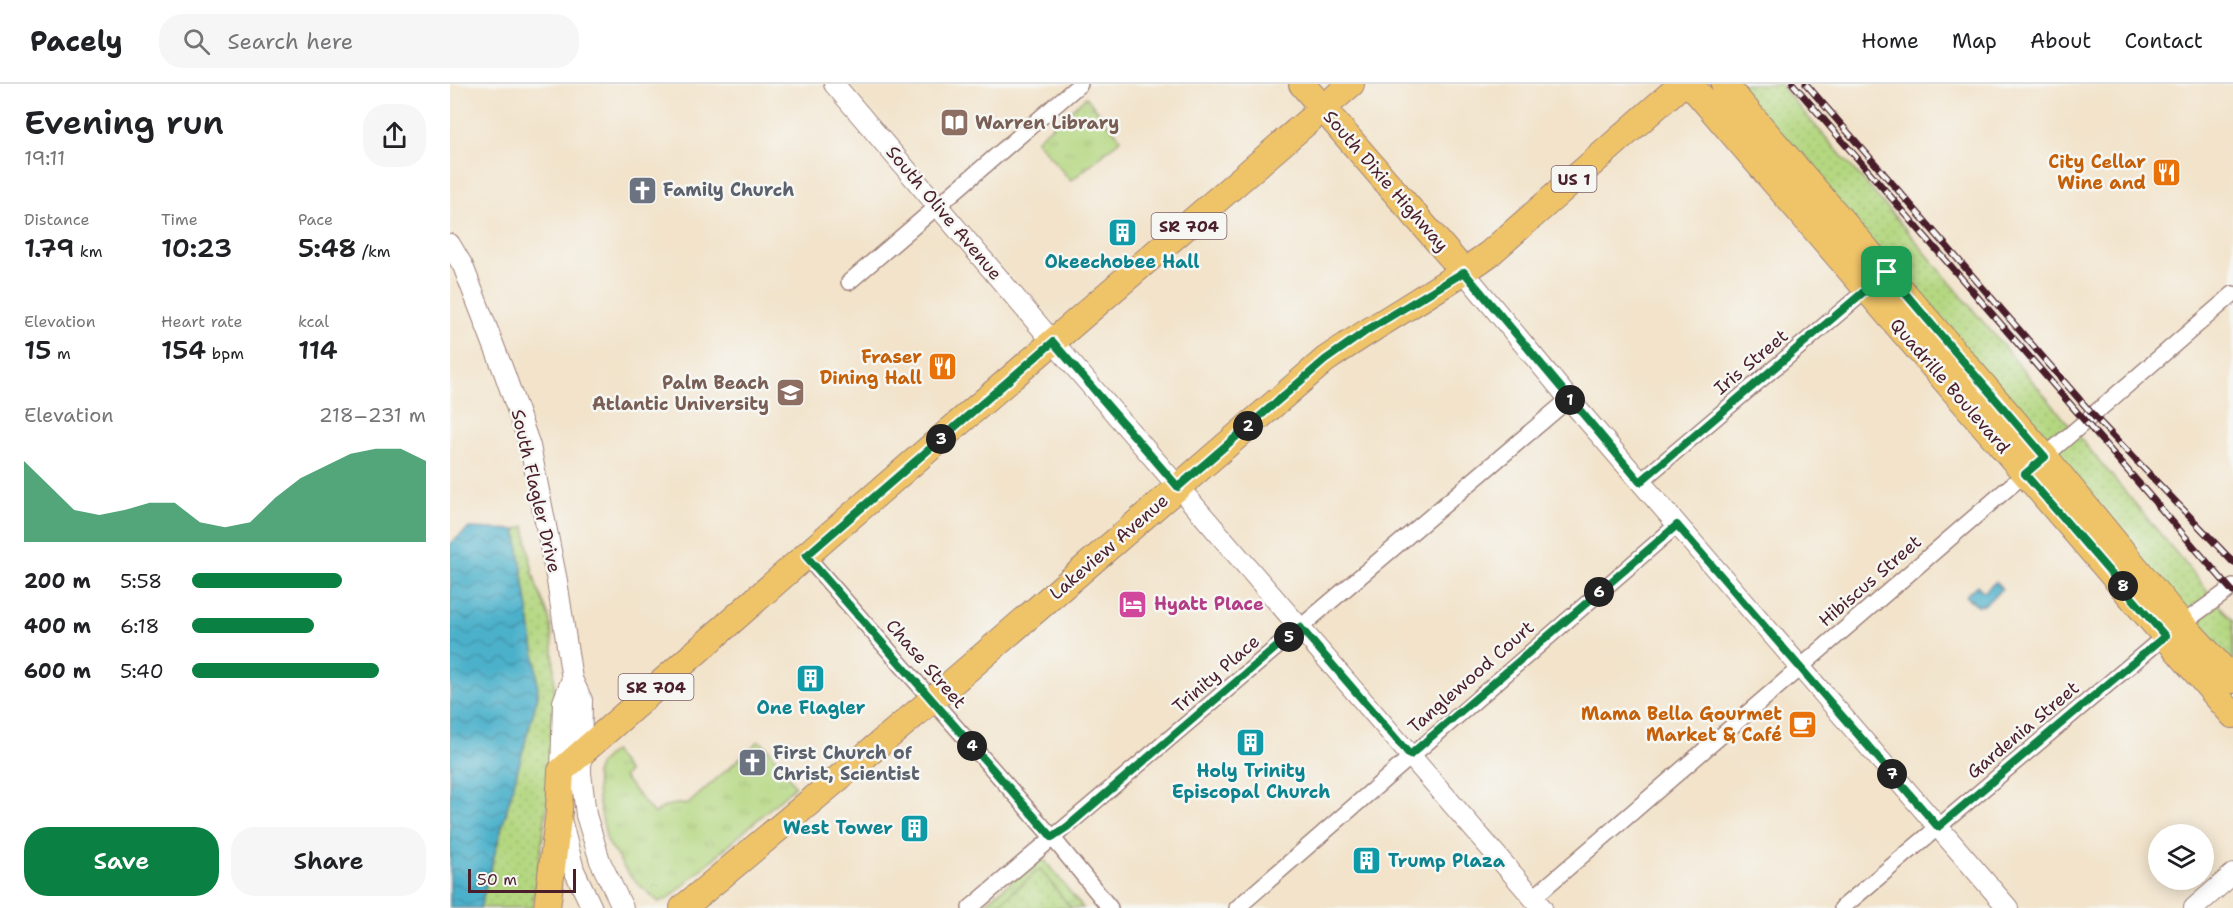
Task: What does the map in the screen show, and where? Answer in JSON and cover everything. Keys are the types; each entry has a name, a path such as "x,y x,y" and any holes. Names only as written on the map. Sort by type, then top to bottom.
{"main road":[{"name":"South Dixie Highway","path":"1302,84 1464,272"},
{"path":"1323,108 1351,84"},
{"name":"Lakeview Avenue","path":"683,908 932,700 1325,360 1369,329 1464,272 1489,254 1682,84"},
{"name":"Quadrille Boulevard","path":"1690,84 2025,474 2173,629 2233,680"},
{"name":"Quadrille Boulevard","path":"1724,84 2045,457 2173,629 2233,715"},
{"name":"SR 704","path":"561,771 1323,108"},
{"name":"South Flagler Drive","path":"559,812 561,771"},
{"path":"547,908 559,812"}],"street":[{"name":"South Olive Avenue","path":"834,84 1178,487"},
{"path":"849,282 1080,84"},
{"name":"South Flagler Drive","path":"450,244 463,266 530,446 558,581 572,679 582,700 582,792 590,832 607,878 623,908"},
{"name":"South Dixie Highway","path":"1464,272 1569,399 2008,908"},
{"name":"Iris Street","path":"1640,482 1887,272"},
{"name":"Hibiscus Street","path":"1538,903 1800,668 2233,294"},
{"name":"Trinity Place","path":"970,908 1569,399"},
{"path":"1178,487 1538,903"},
{"name":"Tanglewood Court","path":"1237,908 1410,755 1677,525"},
{"name":"Chase Street","path":"806,556 1052,837 1110,908"},
{"name":"Gardenia Street","path":"1842,908 2173,629 2233,587"},
{"name":"South Flagler Drive","path":"561,771 563,702 572,679"},
{"name":"South Flagler Drive","path":"559,812 574,870 592,908"},
{"path":"2194,908 2233,874"}],"green space":[{"path":"1731,84 1779,84 1903,226 2233,621 2233,666 1874,251 1846,249 1715,98"},
{"path":"1086,97 1121,139 1071,181 1036,140"},
{"path":"525,526 533,574 551,627 554,662 551,768 543,838 532,908 480,908 538,695 536,664 516,530"},
{"path":"759,741 768,748 795,786 668,899 659,902 625,869 607,841 598,799 596,774 600,763 613,751 628,772 623,777 654,814 669,805 687,805"},
{"path":"1041,856 1083,908 980,908"},
{"path":"1040,869 1071,908 994,908"}],"water":[{"path":"469,528 516,530 536,664 538,695 480,908 450,908 450,544"},
{"path":"1996,581 2002,589 1983,606 1981,604 1978,607 1965,596 1977,585 1984,592"}],"railway":[{"path":"1793,84 2233,592"},
{"path":"1806,84 2093,415 2233,562"}],"place":[{"name":"Warren Library","path":"954,123"},
{"name":"City Cellar Wine and","path":"2167,172"},
{"name":"Family Church","path":"642,190"},
{"name":"Okeechobee Hall","path":"1122,233"},
{"name":"Fraser Dining Hall","path":"943,367"},
{"name":"Palm Beach Atlantic University","path":"790,393"},
{"name":"Hyatt Place","path":"1133,604"},
{"name":"One Flagler","path":"811,679"},
{"name":"Mama Bella Gourmet Market & Café","path":"1803,724"},
{"name":"Holy Trinity Episcopal Church","path":"1251,742"},
{"name":"First Church of Christ, Scientist","path":"752,763"},
{"name":"West Tower","path":"914,828"},
{"name":"Trump Plaza","path":"1367,861"}],"route":[{"path":"1464,272 1640,482 1887,272 2045,457 2025,474 2165,636 1938,827 1677,525 1410,755 1300,627 1067,827 1052,837 806,556 1053,342 1178,487 1325,360 1369,329 1464,272"}]}
